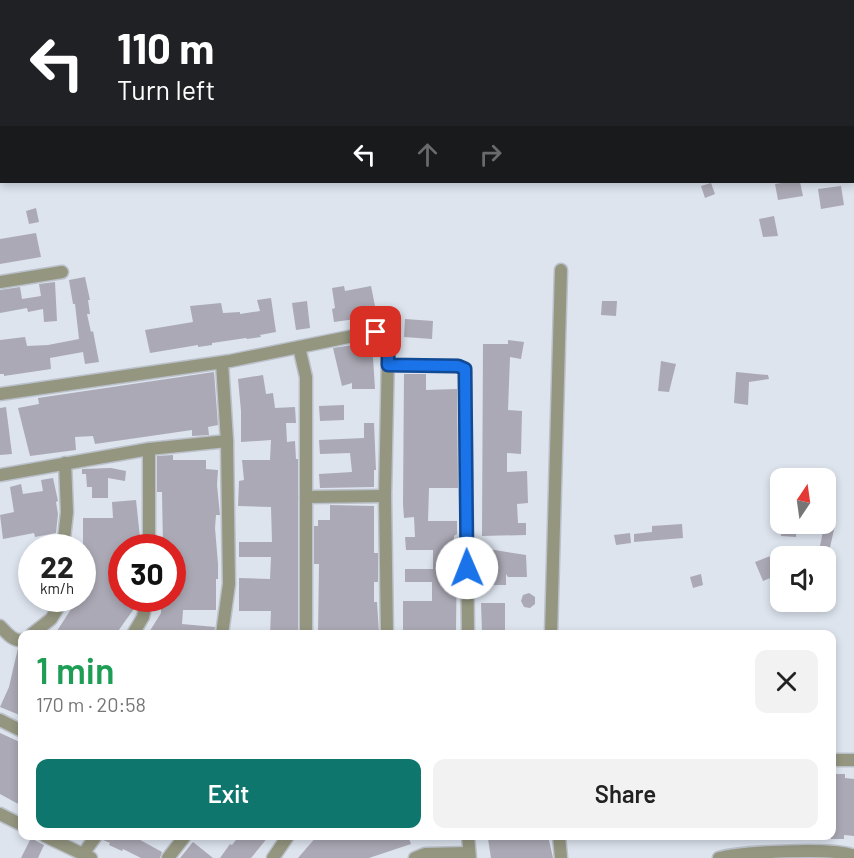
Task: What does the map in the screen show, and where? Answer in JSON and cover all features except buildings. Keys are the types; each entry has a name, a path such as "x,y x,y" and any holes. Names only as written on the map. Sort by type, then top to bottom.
{"street":[{"path":"551,630 561,270"},
{"path":"0,282 62,272"},
{"path":"0,394 222,363 376,332 381,334 388,344 385,496 387,630"},
{"path":"299,347 306,377 306,630"},
{"path":"222,363 227,441 229,584 223,630"},
{"path":"388,365 458,366 465,369 468,630"},
{"path":"0,475 149,449 227,441"},
{"path":"149,449 149,534"},
{"path":"65,463 68,512 65,534"},
{"path":"306,497 385,496"},
{"path":"37,630 51,619 55,612"},
{"path":"135,630 143,612"},
{"path":"0,626 12,638 18,640"},
{"path":"0,720 18,729"},
{"path":"836,760 854,760"},
{"path":"0,814 18,823"},
{"path":"53,840 87,856 94,840"},
{"path":"168,858 182,840"},
{"path":"273,858 285,840"},
{"path":"415,858 425,854 470,855 468,840"},
{"path":"559,840 561,858"},
{"path":"720,858 741,854 777,855 838,851 854,856"}],"route":[{"path":"376,332 385,338 388,344 388,365 458,366 465,369 467,568"}]}
